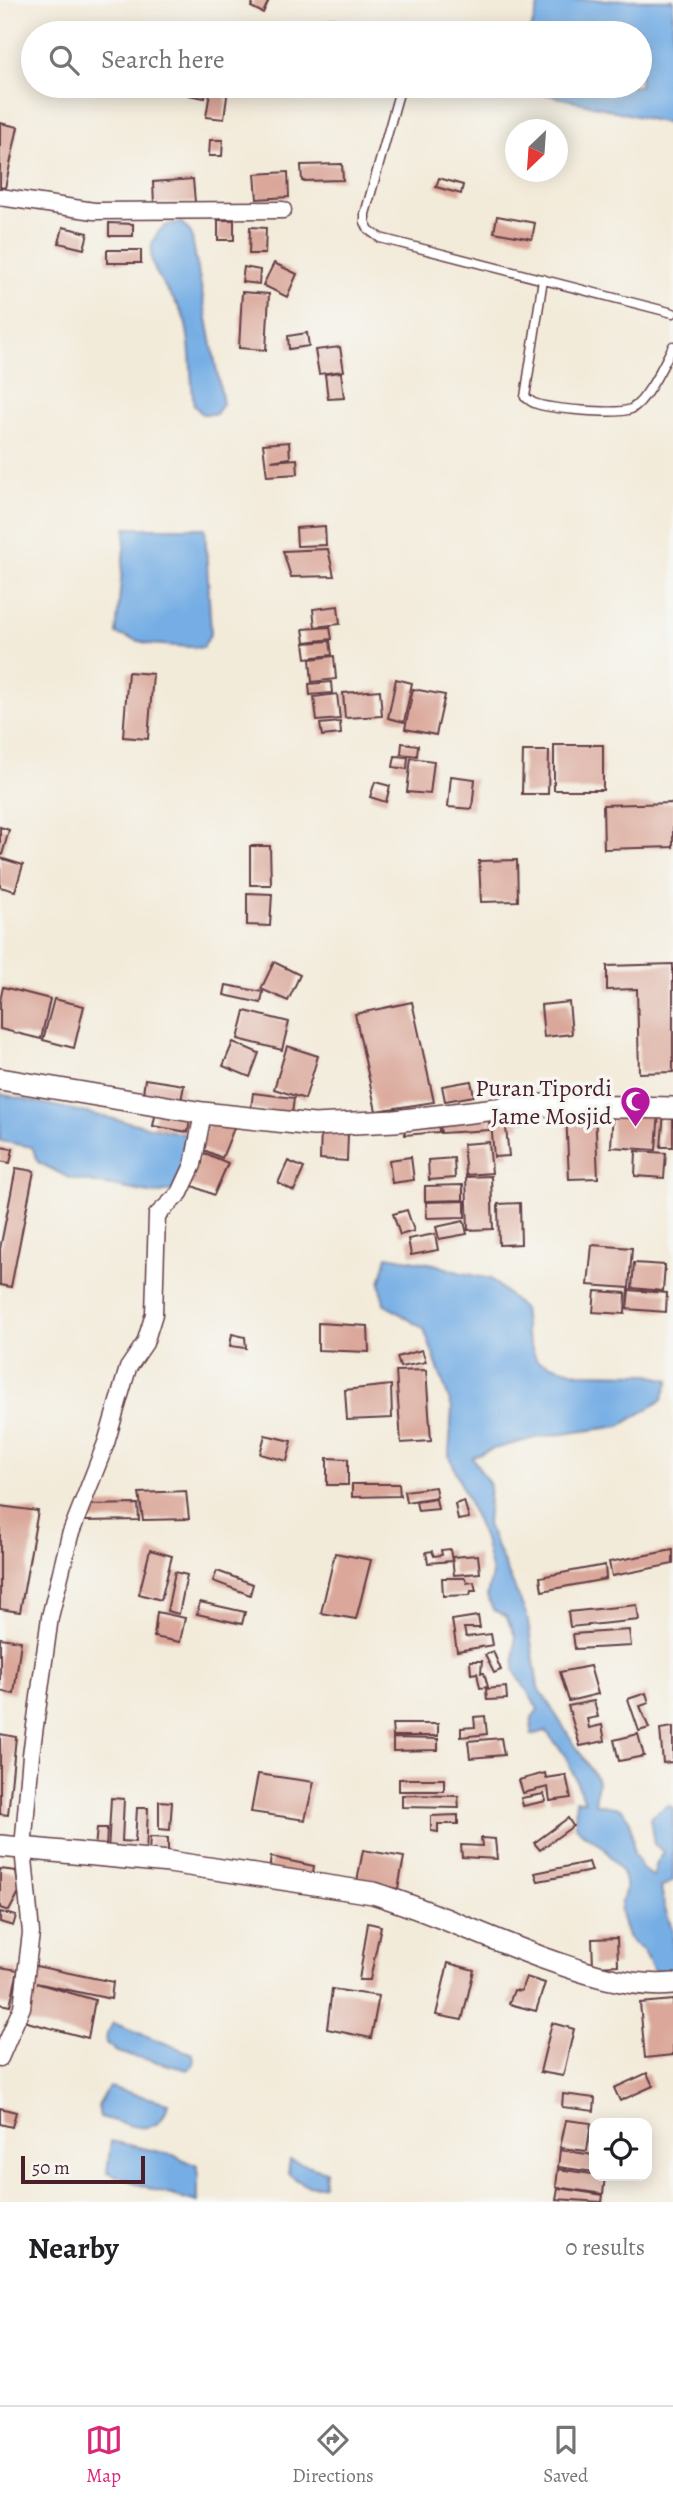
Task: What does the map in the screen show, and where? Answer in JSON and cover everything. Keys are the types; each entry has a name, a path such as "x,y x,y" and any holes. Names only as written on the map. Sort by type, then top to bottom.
{"street":[{"path":"0,197 94,211 283,211"},
{"path":"0,1079 203,1113 314,1125 395,1121 529,1105 673,1108"},
{"path":"0,2058 22,2007 31,1933 23,1848 31,1755 50,1617 70,1535 106,1443 128,1368 145,1343 154,1314 157,1215 180,1193 193,1166 203,1113"},
{"path":"0,1846 169,1862 373,1893 593,1977 659,1985 673,1984"}],"lane":[{"path":"398,98 365,214 369,230 380,239 673,313"},
{"path":"543,279 525,397 533,403 557,408 614,411 632,408 646,393 673,345"}],"water":[{"path":"540,0 673,0 673,125 562,98 652,98 652,21 534,21"},
{"path":"181,222 191,233 223,404 216,414 202,414 194,405 186,325 183,315 157,275 153,264 151,253 157,233 167,226"},
{"path":"126,528 205,528 211,633 203,648 149,644 116,634"},
{"path":"0,1094 192,1136 175,1190 155,1194 69,1178 38,1162 32,1147 0,1141"},
{"path":"387,1256 434,1264 491,1279 523,1309 526,1334 537,1361 579,1373 645,1374 669,1380 662,1400 620,1426 540,1437 472,1457 490,1485 487,1525 527,1616 538,1687 598,1781 595,1804 621,1808 630,1821 634,1853 641,1868 654,1877 656,1864 664,1852 654,1844 650,1818 668,1805 673,1808 673,1881 661,1888 673,1931 673,1977 658,1974 643,1950 628,1936 621,1908 625,1890 624,1878 603,1847 582,1833 577,1826 576,1800 585,1801 566,1757 546,1731 531,1735 532,1718 538,1709 514,1670 515,1636 506,1616 493,1610 487,1596 492,1574 484,1539 449,1455 452,1408 424,1329 384,1304 380,1283"},
{"path":"113,2023 193,2054 194,2064 188,2070 117,2052 106,2043"},
{"path":"109,2087 168,2103 164,2115 158,2123 150,2127 131,2126 100,2117 98,2106"},
{"path":"111,2141 173,2155 198,2166 198,2202 156,2191 107,2172"},
{"path":"290,2160 326,2171 324,2185 309,2185 296,2180 288,2173"}],"building":[{"path":"254,0 269,0 263,13 251,7"},
{"path":"209,98 227,98 224,119 206,117"},
{"path":"0,123 18,127 5,188 0,187"},
{"path":"210,140 223,140 222,156 209,156"},
{"path":"342,164 343,180 302,181 301,165"},
{"path":"288,172 289,197 257,199 255,174"},
{"path":"439,178 463,185 461,194 436,187"},
{"path":"193,179 195,202 154,204 153,182"},
{"path":"497,216 535,223 532,239 494,232"},
{"path":"218,220 234,220 234,240 218,240"},
{"path":"109,223 133,224 133,236 109,236"},
{"path":"63,227 88,233 84,249 59,243"},
{"path":"250,227 266,228 265,254 249,254"},
{"path":"107,250 141,250 141,263 107,263"},
{"path":"274,263 297,274 287,297 263,285"},
{"path":"244,267 260,270 259,284 242,282"},
{"path":"242,292 269,294 266,350 239,348"},
{"path":"307,333 309,346 289,349 288,336"},
{"path":"340,347 344,371 319,374 315,350"},
{"path":"341,372 344,398 328,399 325,374"},
{"path":"289,442 290,458 271,461 297,459 298,474 267,476 263,444"},
{"path":"325,526 326,545 297,546 296,528"},
{"path":"328,549 334,576 291,577 283,551"},
{"path":"338,606 340,624 315,627 313,609"},
{"path":"330,627 332,639 305,642 303,629"},
{"path":"330,641 332,655 306,658 304,643"},
{"path":"334,656 336,679 312,682 310,659"},
{"path":"128,672 153,674 148,739 123,737"},
{"path":"396,679 412,683 404,722 388,718"},
{"path":"331,682 332,693 310,695 309,684"},
{"path":"413,689 445,695 436,735 405,729"},
{"path":"380,690 382,716 345,718 343,693"},
{"path":"337,694 340,719 317,721 314,697"},
{"path":"340,722 341,734 322,736 320,724"},
{"path":"402,743 418,745 417,756 401,754"},
{"path":"554,745 603,745 603,790 554,790"},
{"path":"523,751 549,751 548,794 522,794"},
{"path":"395,756 408,757 407,769 393,767"},
{"path":"411,758 434,761 430,794 407,792"},
{"path":"451,776 475,779 472,809 448,807"},
{"path":"375,782 390,786 386,802 370,797"},
{"path":"673,803 673,847 604,849 603,805"},
{"path":"0,827 9,830 2,855 0,855"},
{"path":"250,846 270,846 271,885 250,885"},
{"path":"0,858 23,865 15,891 0,887"},
{"path":"517,860 518,901 481,902 479,861"},
{"path":"247,893 272,894 270,926 247,925"},
{"path":"274,962 300,975 288,1001 261,989"},
{"path":"673,964 673,1072 639,1073 637,989 607,990 607,966"},
{"path":"226,985 263,992 261,1003 224,995"},
{"path":"3,987 50,999 41,1039 0,1029"},
{"path":"54,999 84,1006 74,1048 43,1040"},
{"path":"412,1002 434,1102 376,1111 355,1014"},
{"path":"569,1002 572,1034 544,1037 541,1005"},
{"path":"245,1011 289,1022 282,1050 238,1039"},
{"path":"233,1042 259,1053 250,1077 223,1066"},
{"path":"287,1046 318,1056 305,1099 274,1089"},
{"path":"145,1079 184,1085 181,1101 143,1094"},
{"path":"471,1081 474,1096 445,1101 442,1086"},
{"path":"253,1093 294,1098 292,1114 251,1109"},
{"path":"157,1107 191,1114 188,1132 153,1126"},
{"path":"519,1108 521,1127 506,1128 509,1156 494,1157 490,1110"},
{"name":"Puran Tipordi Jame Mosjid","path":"613,1108 659,1111 656,1150 611,1147"},
{"path":"595,1110 598,1178 569,1179 566,1111"},
{"path":"488,1111 490,1130 441,1133 439,1117"},
{"path":"664,1112 673,1113 673,1147 661,1147"},
{"path":"212,1118 234,1128 222,1158 199,1148"},
{"path":"438,1119 439,1132 405,1135 404,1122"},
{"path":"321,1130 348,1132 347,1161 320,1159"},
{"path":"489,1142 492,1173 466,1175 463,1144"},
{"path":"0,1147 13,1149 10,1163 0,1161"},
{"path":"636,1151 666,1153 664,1178 635,1176"},
{"path":"202,1152 228,1163 214,1195 188,1184"},
{"path":"411,1157 414,1180 392,1183 389,1160"},
{"path":"454,1158 455,1178 429,1180 428,1160"},
{"path":"288,1161 304,1168 294,1191 278,1183"},
{"path":"16,1168 34,1171 11,1287 0,1285 0,1249"},
{"path":"491,1176 493,1229 468,1230 466,1177"},
{"path":"463,1185 463,1200 425,1201 425,1186"},
{"path":"465,1201 465,1217 427,1218 426,1202"},
{"path":"520,1203 521,1244 499,1245 498,1204"},
{"path":"407,1210 414,1231 400,1235 393,1214"},
{"path":"464,1221 467,1234 439,1239 436,1227"},
{"path":"435,1234 438,1250 411,1255 408,1239"},
{"path":"592,1245 632,1248 629,1288 588,1285"},
{"path":"634,1263 665,1265 663,1291 632,1288"},
{"path":"629,1290 667,1293 666,1312 627,1309"},
{"path":"595,1291 626,1293 625,1314 593,1312"},
{"path":"318,1323 368,1326 369,1352 318,1350"},
{"path":"232,1334 245,1337 246,1348 230,1346"},
{"path":"422,1350 426,1362 400,1367 397,1357"},
{"path":"426,1370 431,1441 401,1443 396,1371"},
{"path":"391,1385 392,1418 347,1420 345,1390"},
{"path":"265,1435 292,1441 287,1461 260,1454"},
{"path":"327,1458 348,1459 348,1485 327,1485"},
{"path":"352,1484 399,1484 400,1496 352,1497"},
{"path":"435,1487 437,1497 406,1502 404,1491"},
{"path":"186,1491 189,1519 143,1520 139,1493"},
{"path":"436,1499 438,1509 418,1511 416,1502"},
{"path":"464,1501 469,1518 458,1520 455,1504"},
{"path":"138,1504 139,1520 86,1521 87,1505"},
{"path":"0,1506 38,1511 20,1612 0,1609"},
{"path":"450,1549 452,1561 428,1563 426,1552 432,1551 434,1556 442,1555 441,1550"},
{"path":"150,1550 172,1556 161,1600 139,1594"},
{"path":"673,1550 673,1564 612,1576 609,1562"},
{"path":"335,1553 371,1560 356,1619 321,1613"},
{"path":"478,1555 480,1573 454,1575 452,1557"},
{"path":"605,1565 606,1579 542,1591 540,1577"},
{"path":"217,1571 253,1584 250,1595 213,1581"},
{"path":"175,1572 187,1575 179,1614 167,1611"},
{"path":"442,1578 465,1578 467,1583 474,1582 476,1591 471,1591 470,1595 443,1596"},
{"path":"200,1602 245,1612 242,1624 197,1614"},
{"path":"637,1605 639,1620 570,1627 568,1612"},
{"path":"157,1612 185,1618 180,1642 154,1637"},
{"path":"478,1616 480,1628 464,1628 466,1637 491,1634 493,1645 457,1651 452,1620"},
{"path":"629,1630 631,1646 575,1649 573,1634"},
{"path":"0,1638 21,1641 14,1694 0,1691"},
{"path":"493,1651 501,1670 494,1673 485,1655"},
{"path":"470,1661 482,1661 481,1673 484,1673 488,1687 480,1688 477,1673 471,1674"},
{"path":"590,1666 598,1694 569,1701 560,1672"},
{"path":"506,1687 507,1699 487,1700 486,1689"},
{"path":"646,1693 649,1703 640,1706 649,1728 639,1731 628,1699"},
{"path":"594,1701 598,1717 587,1719 589,1728 602,1725 605,1741 580,1746 568,1706"},
{"path":"485,1716 487,1734 461,1737 461,1728 475,1727 474,1717"},
{"path":"392,1724 438,1724 438,1736 393,1736"},
{"path":"673,1727 673,1762 663,1763 660,1729"},
{"path":"0,1734 16,1737 8,1815 0,1814"},
{"path":"638,1734 644,1756 619,1761 614,1740"},
{"path":"393,1738 438,1739 438,1750 393,1751"},
{"path":"501,1738 504,1755 470,1758 468,1741"},
{"path":"545,1773 546,1778 566,1775 571,1798 550,1801 548,1787 523,1793 519,1780"},
{"path":"258,1774 314,1782 305,1820 251,1812"},
{"path":"399,1779 444,1779 444,1791 399,1791"},
{"path":"544,1794 546,1801 523,1806 521,1798"},
{"path":"402,1795 458,1796 459,1808 402,1807"},
{"path":"111,1798 124,1799 122,1841 135,1842 137,1808 148,1808 146,1854 108,1852"},
{"path":"159,1801 172,1802 170,1830 159,1829"},
{"path":"458,1815 458,1824 438,1824 438,1832 431,1831 431,1816"},
{"path":"568,1818 573,1826 540,1850 534,1843"},
{"path":"97,1828 107,1828 106,1848 95,1848"},
{"path":"150,1837 168,1838 168,1855 149,1854"},
{"path":"481,1838 495,1839 497,1859 462,1857 461,1845 482,1846"},
{"path":"363,1850 404,1857 398,1889 357,1882"},
{"path":"271,1857 314,1866 312,1879 269,1871"},
{"path":"589,1862 592,1871 538,1881 535,1873"},
{"path":"0,1869 16,1871 19,1892 9,1911 0,1908"},
{"path":"0,1912 16,1916 13,1926 0,1922"},
{"path":"368,1923 381,1926 370,1980 359,1980"},
{"path":"617,1938 618,1965 593,1966 592,1939"},
{"path":"448,1963 474,1970 462,2020 436,2015"},
{"path":"31,1965 113,1982 111,1999 36,1983 95,2000 88,2038 23,2021"},
{"path":"0,1967 18,1970 10,2006 0,2004"},
{"path":"526,1977 545,1983 536,2011 509,2004 514,1990 521,1991"},
{"path":"332,1989 379,1996 371,2038 327,2029"},
{"path":"673,2000 673,2055 645,2058 640,2003"},
{"path":"552,2023 574,2029 563,2076 540,2072"},
{"path":"647,2073 653,2086 620,2101 614,2088"},
{"path":"563,2094 595,2098 594,2111 562,2107"},
{"path":"0,2108 16,2112 12,2127 0,2124"},
{"path":"566,2120 589,2123 587,2151 560,2148"},
{"path":"560,2150 589,2154 589,2171 558,2167"},
{"path":"558,2169 589,2174 589,2181 604,2181 603,2194 556,2187"},
{"path":"558,2188 603,2195 602,2202 556,2199"}],"place":[{"name":"Puran Tipordi Jame Mosjid","path":"635,1129"}]}
